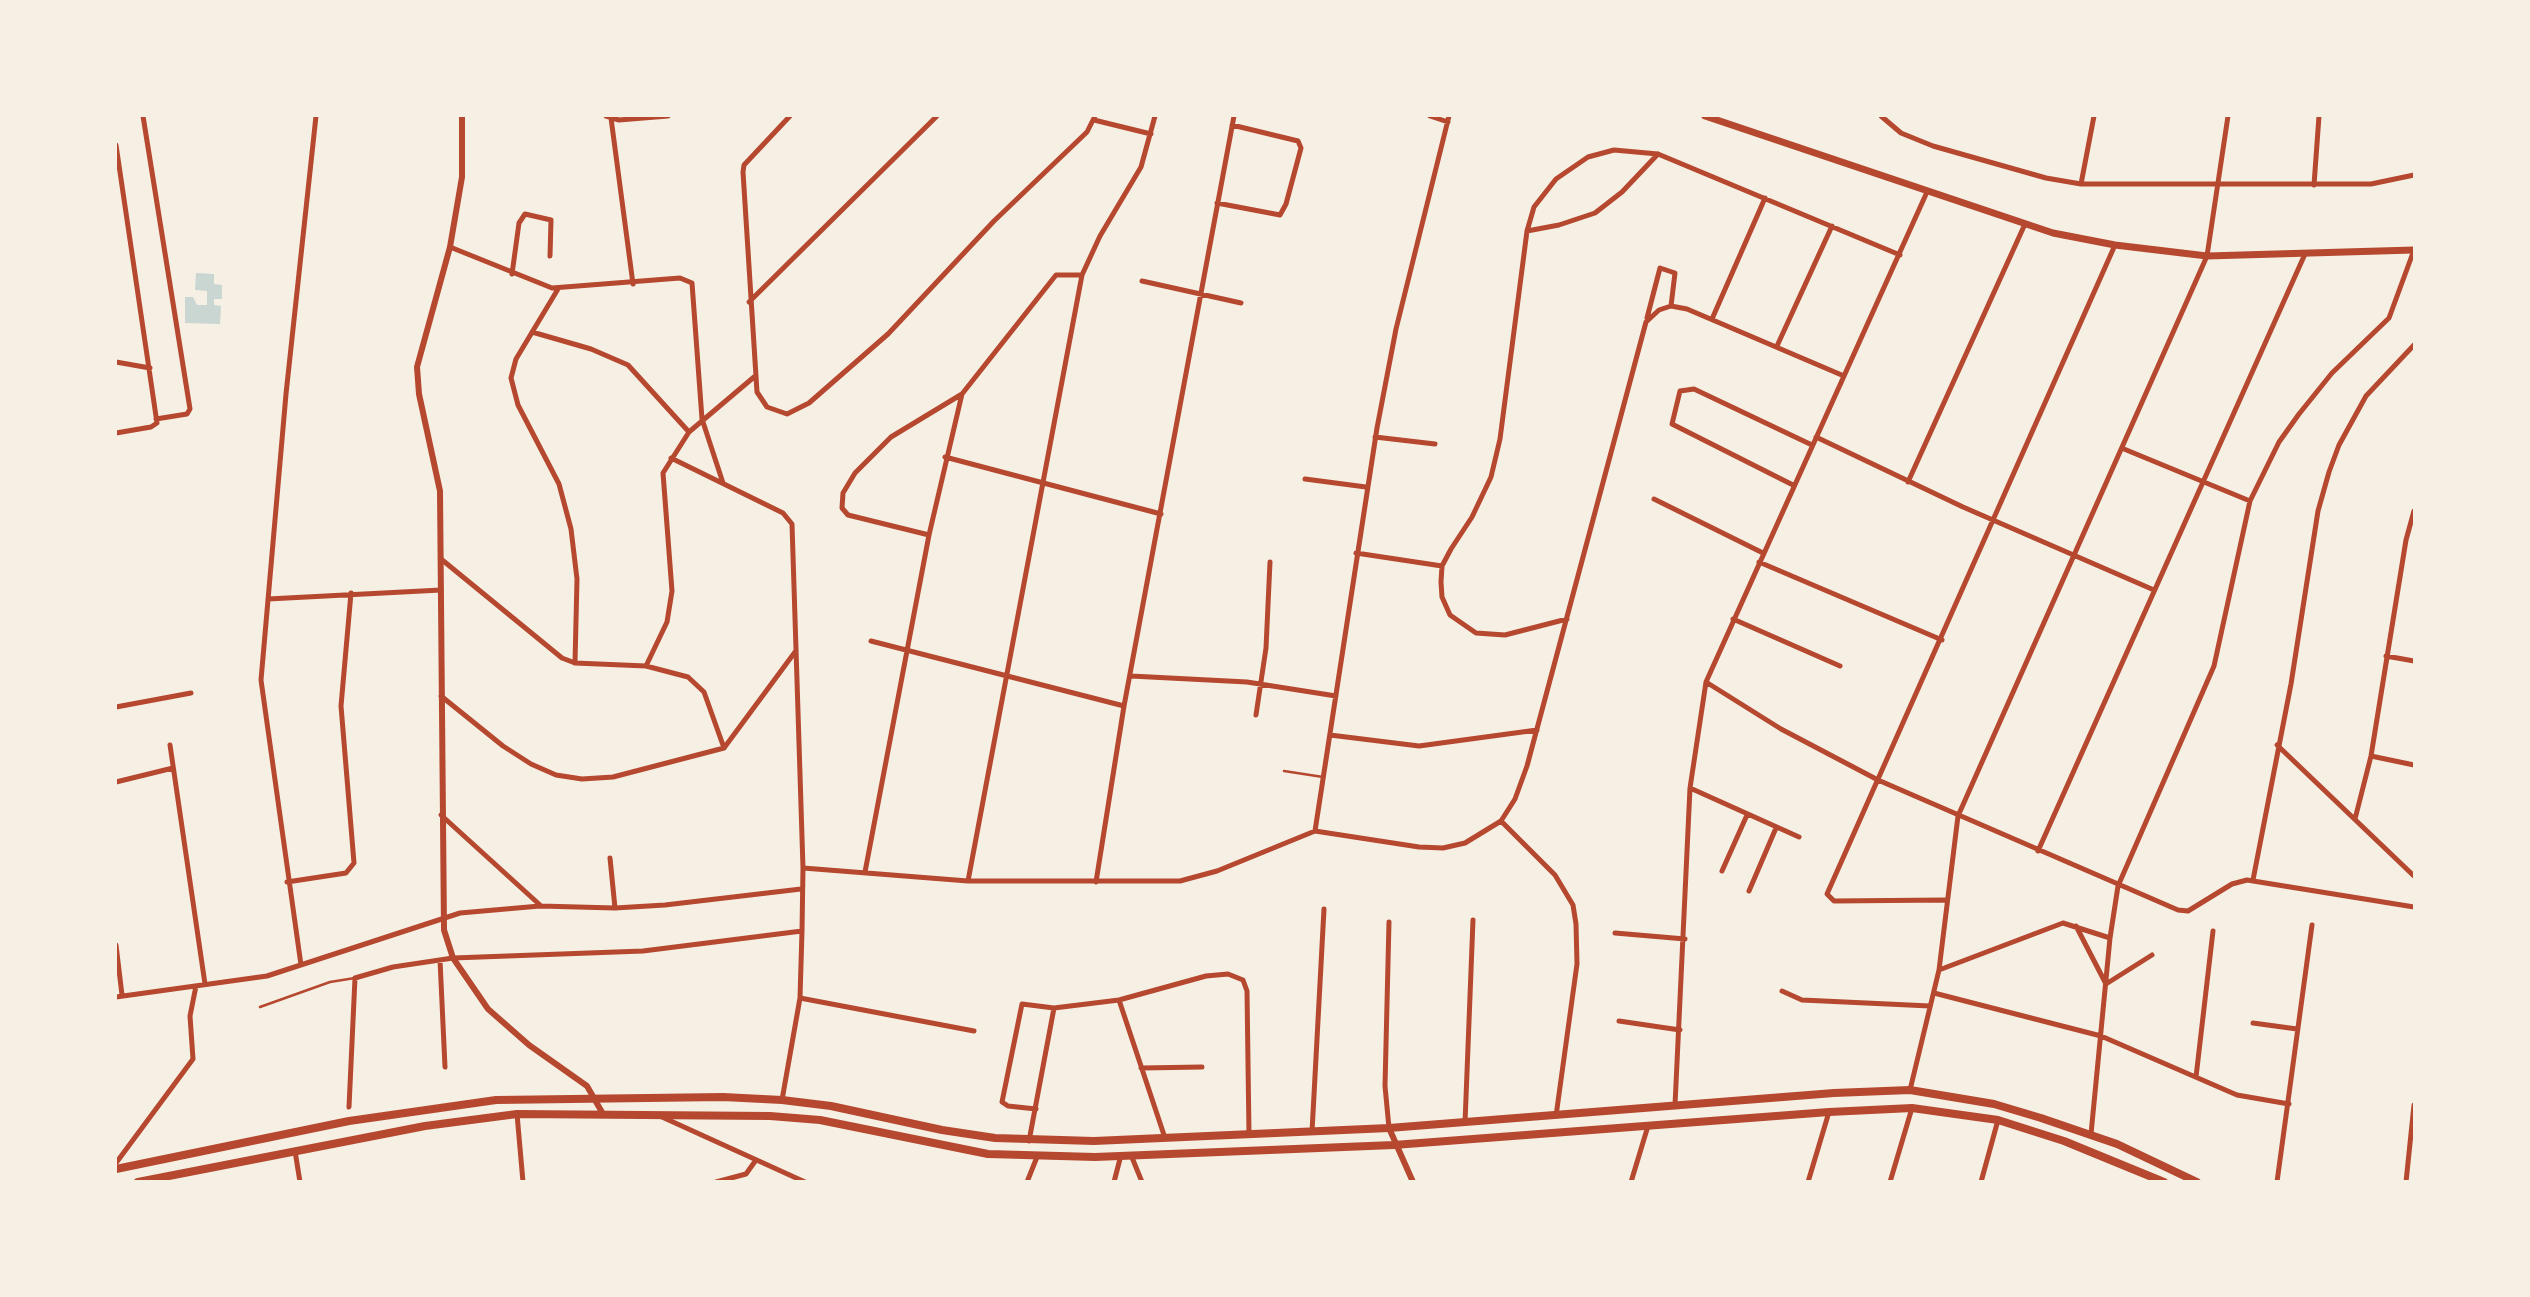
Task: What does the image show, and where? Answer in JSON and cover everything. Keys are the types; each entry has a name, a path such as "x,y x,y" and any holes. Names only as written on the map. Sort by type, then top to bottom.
{"main road":[{"path":"1705,116 2025,224 2115,245 2207,256 2414,250"},
{"path":"116,1169 291,1132 442,1106 496,1100 723,1097 782,1100 880,1115 942,1130 1029,1141 1389,1128 1675,1105 1910,1090 1994,1104 2091,1134 2197,1181"},
{"path":"138,1181 425,1126 517,1114 653,1113 820,1120 950,1147 1037,1157 1394,1145 1912,1108 1998,1120 2064,1141 2161,1181"}],"street":[{"path":"143,116 190,409 187,414 156,419"},
{"path":"301,965 287,882 261,681 286,394 316,116"},
{"path":"462,116 464,158 450,247 417,367 419,394 440,491 444,930 453,958 472,988 507,1028 572,1073 596,1099 603,1114"},
{"path":"634,284 608,117 668,116"},
{"path":"790,116 744,165 754,377 760,399 777,412 798,411 895,327 994,221 1087,132 1094,118 1151,134"},
{"path":"749,302 935,116"},
{"path":"968,881 1082,275 1100,236 1141,167 1155,116"},
{"path":"1096,882 1124,706 1234,116"},
{"path":"1315,831 1375,437 1396,329 1449,119 1430,116"},
{"path":"1881,116 1901,133 1933,146 2046,178 2081,184 2371,184 2414,175"},
{"path":"2081,184 2094,116"},
{"path":"1910,1090 1939,970 1945,900 1958,816 2074,553 2124,449 2207,256 2228,116"},
{"path":"2314,185 2319,116"},
{"path":"1217,203 1280,215 1286,204 1301,148 1298,141 1233,125"},
{"path":"116,145 156,419 155,426 116,433"},
{"path":"1567,619 1505,635 1476,633 1450,615 1442,597 1443,566 1482,500 1497,457 1527,231 1534,207 1556,179 1588,157 1614,150 1658,154 1900,255"},
{"path":"1527,231 1559,225 1595,213 1622,192 1658,154"},
{"path":"1675,1105 1685,939 1684,881 1690,788 1706,682 1927,192"},
{"path":"1712,319 1765,198"},
{"path":"512,274 519,223 525,214 551,220 550,256"},
{"path":"1908,482 2025,224"},
{"path":"1777,346 1832,226"},
{"path":"1945,900 1834,901 1827,898 1827,892 1942,640 2115,245"},
{"path":"450,247 512,274 558,289 680,278 688,280 694,287 702,419 723,483"},
{"path":"2091,1134 2110,937 2118,886 2214,666 2226,615 2237,546 2250,501 2278,442 2299,414 2332,373 2381,329 2389,318 2414,250"},
{"path":"2038,851 2305,254"},
{"path":"803,868 968,881 1096,882 1198,878 1315,831 1419,847 1443,848 1465,843 1501,821 1515,799 1537,730 1660,268 1675,273 1671,306"},
{"path":"929,535 848,515 842,508 843,493 855,473 891,437 962,394 1056,275 1082,275"},
{"path":"1142,281 1241,303"},
{"path":"558,289 516,359 511,377 518,405 559,484 571,529 577,579 575,663"},
{"path":"1646,322 1652,314 1671,306 1712,319 1844,376"},
{"path":"531,332 591,349 628,365 689,432"},
{"path":"2253,880 2277,745 2291,684 2318,511 2329,472 2339,445 2366,396 2414,345"},
{"path":"116,362 150,368"},
{"path":"646,666 667,622 671,607 673,574 661,481 671,458 689,432 754,377"},
{"path":"1793,485 1672,424 1680,391 1694,389 1812,445"},
{"path":"864,872 929,535 962,394"},
{"path":"1375,437 1434,444"},
{"path":"1816,437 1908,482 2154,590"},
{"path":"2124,449 2250,501"},
{"path":"946,457 1161,514"},
{"path":"671,458 783,513 792,524 803,868 802,931 800,998 782,1100"},
{"path":"1305,478 1366,487"},
{"path":"1654,499 1763,553"},
{"path":"2355,819 2371,755 2406,540 2414,511"},
{"path":"2406,540 2414,541"},
{"path":"1356,553 1443,566"},
{"path":"441,559 548,648 575,663 646,666 674,671 698,684 724,748"},
{"path":"1256,715 1268,632 1270,562"},
{"path":"1759,562 1942,640"},
{"path":"268,599 441,590"},
{"path":"287,882 346,873 354,863 341,706 351,593"},
{"path":"1733,619 1840,666"},
{"path":"871,640 1124,706"},
{"path":"440,696 503,746 531,764 556,775 582,779 614,777 724,748 795,652"},
{"path":"2386,656 2414,661"},
{"path":"1131,677 1261,684 1336,696"},
{"path":"1706,682 1782,729 1878,780 2118,886 2186,911 2232,884 2253,880 2414,907"},
{"path":"116,707 191,694"},
{"path":"1330,735 1419,746 1537,730"},
{"path":"170,745 205,984"},
{"path":"2277,745 2414,876"},
{"path":"2371,755 2414,765"},
{"path":"116,782 173,768"},
{"path":"1690,788 1799,837"},
{"path":"442,815 540,905"},
{"path":"1722,871 1747,815"},
{"path":"1501,821 1555,875 1566,891 1576,924 1577,964 1556,1116"},
{"path":"1749,891 1776,828"},
{"path":"610,858 615,908"},
{"path":"116,945 119,996 267,976 444,917 493,909 540,905 615,908 801,889"},
{"path":"1312,1132 1324,909"},
{"path":"1465,1123 1473,920"},
{"path":"1389,922 1385,1086 1389,1128 1394,1145 1413,1181"},
{"path":"1939,970 2058,924 2076,926 2110,937"},
{"path":"2277,1181 2312,925"},
{"path":"2076,926 2105,984"},
{"path":"349,1107 355,978 393,967 453,958 643,951 802,931"},
{"path":"2196,1077 2213,931"},
{"path":"1615,933 1685,939"},
{"path":"2105,984 2152,955"},
{"path":"440,960 445,1067"},
{"path":"1036,1109 1008,1106 1002,1098 1021,1006 1027,1003 1054,1008 1119,1000 1219,973 1242,980 1248,1006 1249,1134"},
{"path":"116,1163 193,1059 190,1011 196,986"},
{"path":"1782,991 1802,1000 1930,1006"},
{"path":"1934,993 2101,1036 2237,1096 2289,1104"},
{"path":"800,998 974,1031"},
{"path":"1119,1000 1165,1138"},
{"path":"1029,1141 1054,1008"},
{"path":"1619,1021 1680,1030"},
{"path":"2253,1023 2297,1029"},
{"path":"1141,1068 1202,1067"},
{"path":"2406,1181 2414,1105"},
{"path":"1890,1181 1912,1108"},
{"path":"1808,1181 1829,1112"},
{"path":"653,1113 805,1181"},
{"path":"517,1114 523,1181"},
{"path":"1981,1181 1998,1120"},
{"path":"1631,1181 1648,1126"},
{"path":"295,1150 300,1181"},
{"path":"1114,1181 1121,1155"},
{"path":"1131,1155 1142,1181"},
{"path":"1027,1181 1037,1157"},
{"path":"716,1181 746,1174 756,1160"},
{"path":"189,1171 191,1181"},
{"path":"2407,1173 2414,1174"}],"lane":[{"path":"1284,771 1323,777"},
{"path":"261,1007 330,982 355,978"}],"shaded area":[{"path":"196,273 214,274 214,284 222,285 222,299 214,299 214,305 221,306 220,324 185,323 185,297 193,297 197,305 207,305 207,291 195,290"}]}
